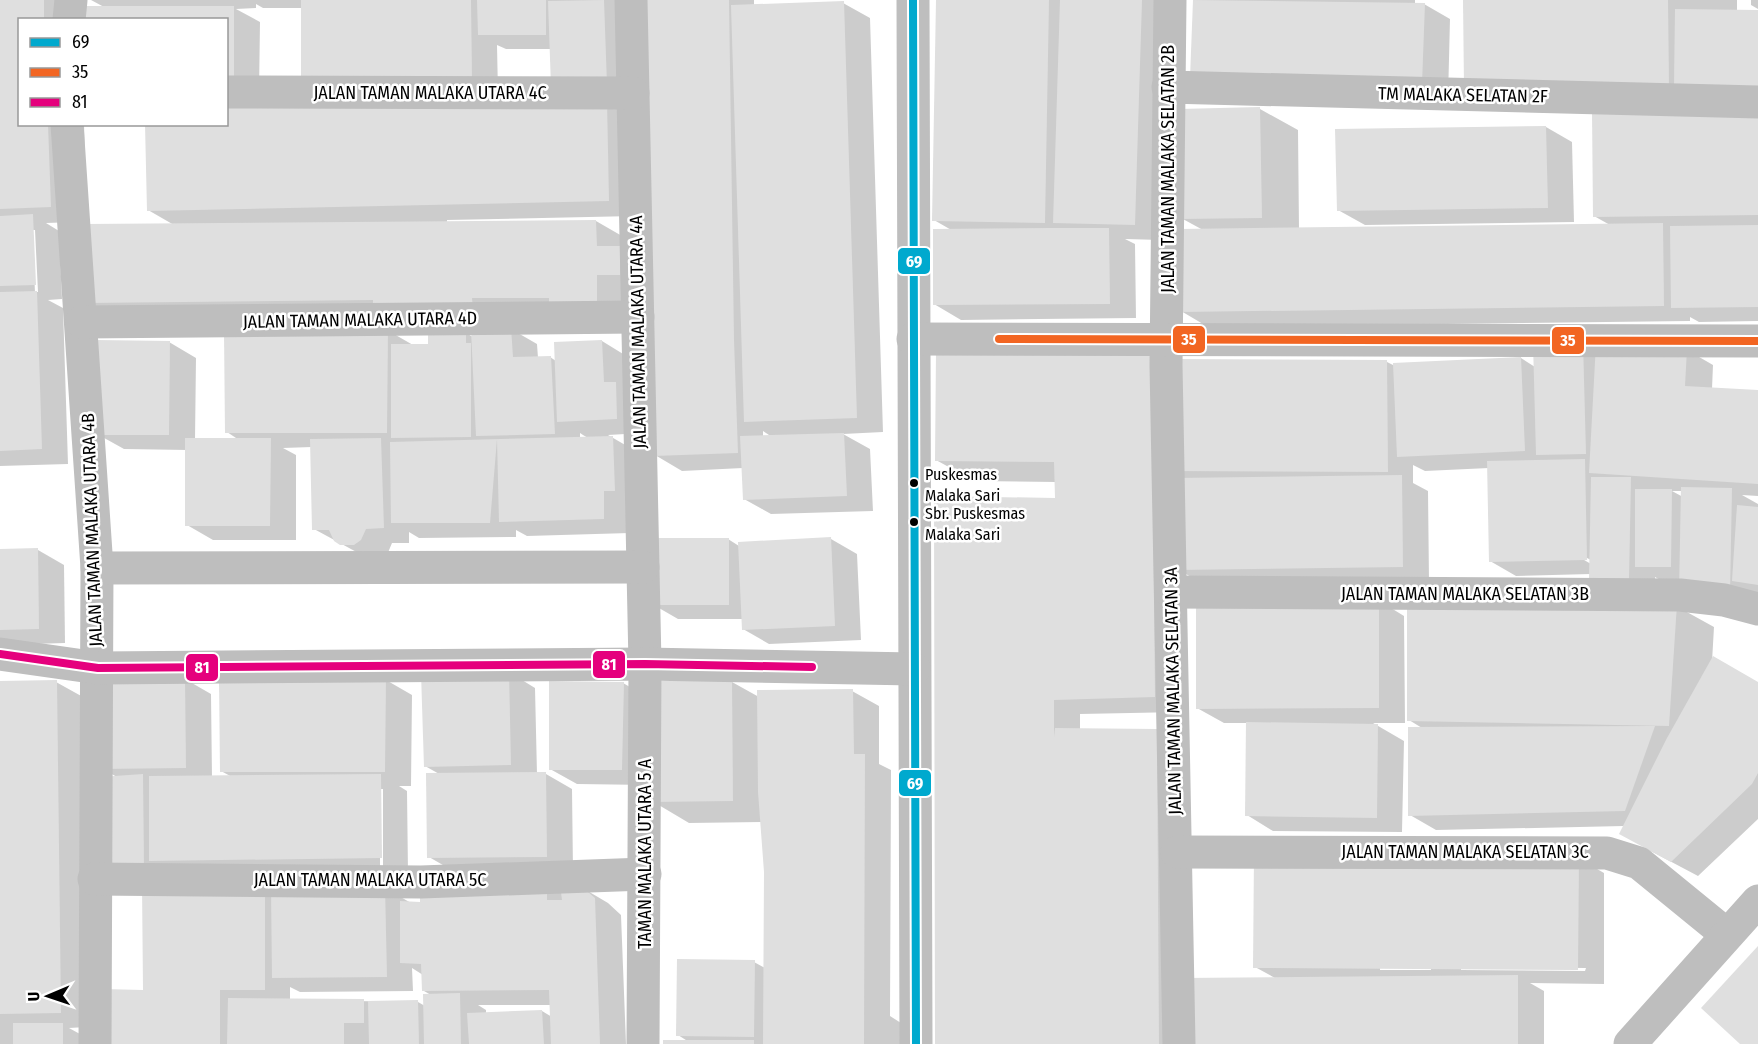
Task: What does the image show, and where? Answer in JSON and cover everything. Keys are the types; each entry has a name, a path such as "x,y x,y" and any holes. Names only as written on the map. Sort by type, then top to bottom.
{"street":[{"path":"69,18 71,0"},
{"name":"JALAN TAMAN MALAKA UTARA 4A","path":"631,0 645,664"},
{"path":"912,0 916,1044"},
{"name":"JALAN TAMAN MALAKA SELATAN 2B","path":"1167,338 1170,0"},
{"name":"TM MALAKA SELATAN 2F","path":"1168,87 1758,102"},
{"name":"JALAN TAMAN MALAKA UTARA 4C","path":"228,92 633,93"},
{"name":"JALAN TAMAN MALAKA UTARA 4B","path":"67,126 97,568 95,1044"},
{"name":"JALAN TAMAN MALAKA UTARA 4D","path":"82,322 638,317"},
{"name":"JALAN TAMAN MALAKA SELATAN 3A","path":"1167,338 1179,1044"},
{"path":"913,339 1758,341"},
{"path":"97,568 643,567"},
{"name":"JALAN TAMAN MALAKA SELATAN 3B","path":"1171,592 1680,595 1724,600 1758,609"},
{"path":"0,654 98,668 645,664 915,669"},
{"name":"TAMAN MALAKA UTARA 5 A","path":"643,1044 645,664"},
{"name":"JALAN TAMAN MALAKA SELATAN 3C","path":"1177,852 1607,853 1639,863 1726,934"},
{"name":"JALAN TAMAN MALAKA UTARA 5C","path":"94,879 421,882 645,874"},
{"path":"1630,1044 1726,934 1758,901"}],"building":[{"path":"0,0 44,0 44,18 18,18 18,126 48,126 51,207 0,209"},
{"path":"301,0 471,0 472,79 301,81"},
{"path":"477,0 546,0 546,35 478,35"},
{"path":"604,0 607,85 551,87 548,1"},
{"path":"644,0 729,0 738,453 654,456"},
{"path":"936,0 1049,0 1045,223 932,221"},
{"path":"1060,0 1142,0 1135,225 1053,223"},
{"path":"1193,0 1425,3 1422,84 1190,78"},
{"path":"1463,0 1668,0 1669,86 1464,87"},
{"path":"844,1 857,418 744,422 731,5"},
{"path":"75,6 234,6 234,80 228,80 228,18 75,18"},
{"path":"1675,9 1758,10 1758,86 1674,85"},
{"path":"607,100 609,201 147,211 145,126 228,126 228,108"},
{"path":"1260,107 1262,218 1180,219 1179,109"},
{"path":"1758,109 1758,215 1593,217 1592,111"},
{"path":"1546,126 1548,208 1337,211 1335,129"},
{"path":"33,214 36,285 0,286 0,216"},
{"path":"596,220 597,246 620,246 620,275 597,275 597,315 549,315 549,298 472,298 473,309 373,312 373,300 85,303 84,224"},
{"path":"1663,223 1664,306 1180,312 1179,229"},
{"path":"1758,225 1758,307 1671,308 1670,226"},
{"path":"1109,228 1110,304 933,305 933,229"},
{"path":"37,291 42,449 0,451 0,292"},
{"path":"511,327 513,357 551,356 555,434 476,436 471,330"},
{"path":"388,329 387,433 225,433 224,332"},
{"path":"466,331 466,343 471,343 471,437 391,438 391,344 428,344 428,332"},
{"path":"96,340 170,341 169,435 96,435"},
{"path":"602,340 604,382 616,382 617,419 557,422 554,342"},
{"path":"1583,342 1586,454 1536,455 1533,343"},
{"path":"1596,343 1687,349 1685,386 1758,390 1758,484 1589,473"},
{"path":"936,351 1152,353 1155,697 1054,700 1054,737 1055,728 1157,729 1159,1044 935,1044 934,496 1055,498 1054,462 935,461"},
{"path":"1521,357 1525,451 1397,457 1393,363"},
{"path":"1170,359 1387,360 1388,472 1170,471"},
{"path":"844,433 847,496 743,500 740,436"},
{"path":"613,436 615,491 604,491 604,519 499,522 497,439"},
{"path":"185,438 271,438 270,526 185,526"},
{"path":"381,438 384,528 366,529 361,540 354,545 340,545 334,541 329,530 312,530 310,439"},
{"path":"497,439 490,523 391,523 390,442"},
{"path":"1585,459 1587,560 1489,562 1487,461"},
{"path":"1402,475 1403,567 1177,570 1175,478"},
{"path":"1591,477 1631,477 1629,581 1589,580"},
{"path":"1681,487 1732,488 1730,594 1679,593"},
{"path":"1635,489 1672,489 1671,567 1635,567"},
{"path":"1737,505 1758,507 1758,585 1732,581"},
{"path":"831,537 835,626 742,630 738,542"},
{"path":"650,538 729,538 729,605 650,605"},
{"path":"38,548 39,629 0,630 0,549"},
{"path":"1407,596 1677,604 1669,726 1407,721"},
{"path":"1196,599 1379,599 1379,708 1196,709"},
{"path":"1713,656 1758,682 1758,773 1752,784 1671,862 1619,834 1667,738"},
{"path":"509,671 511,765 424,767 421,673"},
{"path":"185,678 186,768 99,769 100,681"},
{"path":"219,678 386,678 385,772 220,772"},
{"path":"57,680 61,1013 0,1014 0,681"},
{"path":"732,680 733,801 650,802 649,681"},
{"path":"549,681 624,682 622,770 549,770"},
{"path":"853,689 854,754 865,754 864,1044 763,1044 764,872 758,792 757,690"},
{"path":"1246,722 1378,724 1377,818 1245,816"},
{"path":"1655,726 1625,811 1408,816 1408,727"},
{"path":"546,772 547,857 427,858 426,773"},
{"path":"143,774 144,867 99,870 100,777"},
{"path":"381,774 382,858 149,861 149,776"},
{"path":"1254,855 1579,857 1578,970 1253,968"},
{"path":"547,883 547,900 562,900 560,885 581,886 595,898 600,1044 551,1044 549,990 422,991 421,964 400,963 400,901 420,902 420,884"},
{"path":"142,884 265,885 265,990 220,990 220,1044 102,1044 102,989 143,990"},
{"path":"385,886 387,977 272,978 271,887"},
{"path":"1758,946 1758,1044 1740,1044 1701,1008"},
{"path":"677,959 755,960 754,1037 676,1036"},
{"path":"1518,975 1518,1044 1181,1044 1181,978"},
{"path":"460,993 461,1044 424,1044 423,994"},
{"path":"228,998 364,999 364,1023 344,1023 344,1044 227,1044"},
{"path":"418,1000 419,1044 369,1044 368,1001"},
{"path":"542,1010 544,1044 469,1044 467,1013"},
{"path":"13,1023 63,1023 63,1044 13,1044"},
{"path":"663,1040 754,1040 754,1044 663,1044"}],"transit line":[{"name":"69","path":"913,0 916,1044"},
{"name":"35","path":"999,339 1758,341"},
{"name":"81","path":"0,654 98,668 645,664 812,667"}],"place":[{"name":"Puskesmas Malaka Sari","path":"914,483"},
{"name":"Sbr. Puskesmas Malaka Sari","path":"914,522"}]}
